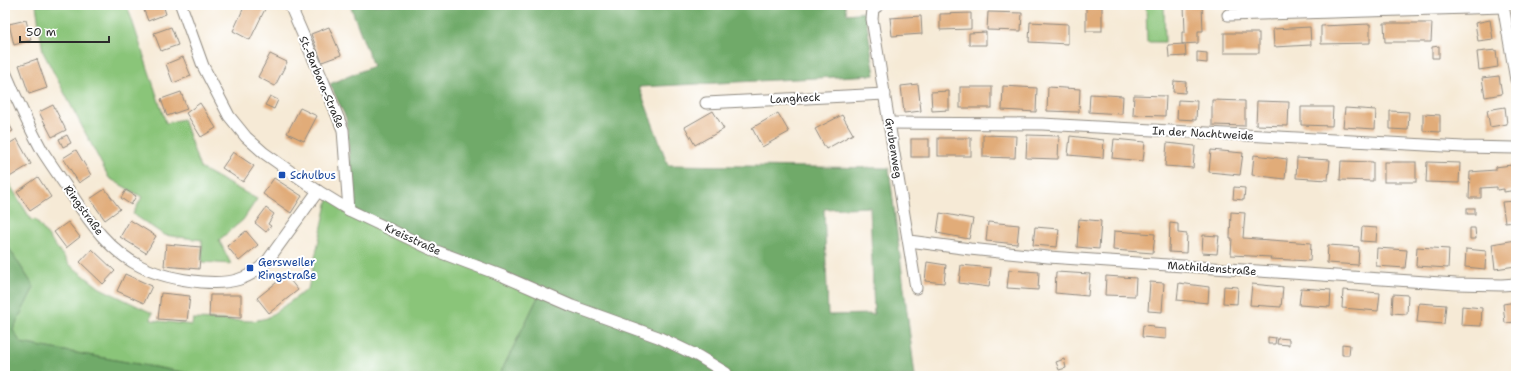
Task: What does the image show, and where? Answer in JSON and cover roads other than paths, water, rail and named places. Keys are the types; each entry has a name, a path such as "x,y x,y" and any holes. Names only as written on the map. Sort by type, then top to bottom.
{"street":[{"name":"Kreisstraße","path":"182,5 203,66 229,116 246,137 264,153 318,191 349,210 431,249 503,276 572,306 658,337 698,356 726,373 728,376"},
{"name":"St.-Barbara-Straße","path":"290,5 343,130 349,210"},
{"path":"1228,15 1504,6 1516,80"},
{"name":"Grubenweg","path":"876,7 872,19 916,288"},
{"name":"Ringstraße","path":"5,72 24,116 43,152 91,223 109,244 121,254 140,266 155,273 190,281 209,283 239,280 250,276 261,268 268,260 318,191"},
{"name":"Langheck","path":"706,103 885,94"},
{"name":"In der Nachtweide","path":"890,123 1042,124 1463,147 1516,148"},
{"name":"Mathildenstraße","path":"909,241 970,250 1048,257 1456,284 1516,284"}],"place":[{"name":"Schulbus","path":"282,175"},
{"name":"Gersweiler Ringstraße","path":"250,268"}]}
